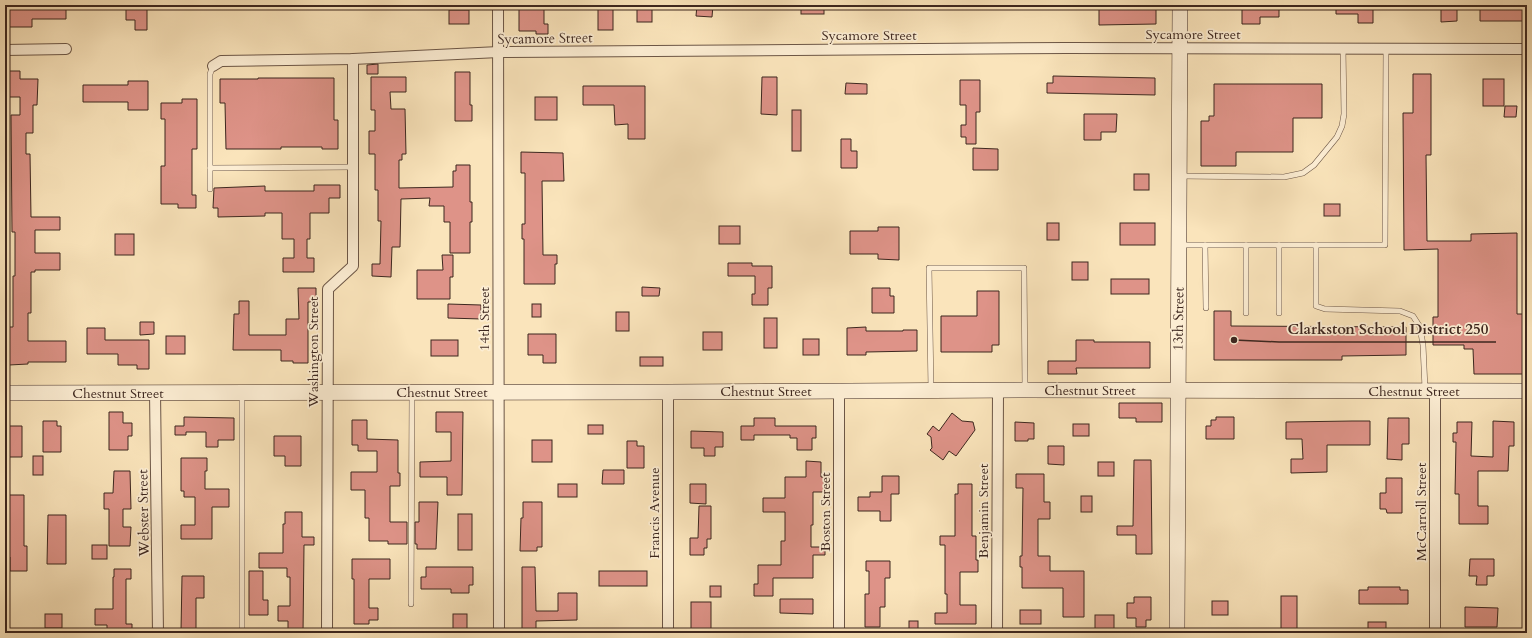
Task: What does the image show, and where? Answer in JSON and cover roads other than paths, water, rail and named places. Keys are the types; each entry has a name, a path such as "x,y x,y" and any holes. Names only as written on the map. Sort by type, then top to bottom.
{"street":[{"name":"14th Street","path":"498,5 499,633"},
{"name":"13th Street","path":"1177,633 1180,5"},
{"name":"Sycamore Street","path":"213,66 221,60 353,59 499,52 1180,48 1527,49"},
{"path":"5,50 66,49"},
{"name":"Washington Street","path":"327,633 328,289 353,266 353,59"},
{"name":"Chestnut Street","path":"5,393 931,390 1527,391"},
{"name":"Benjamin Street","path":"997,633 998,390"},
{"name":"Boston Street","path":"838,391 839,633"},
{"name":"McCarroll Street","path":"1430,391 1435,633"},
{"name":"Webster Street","path":"155,392 158,633"},
{"name":"Francis Avenue","path":"668,392 668,633"}],"lane":[{"path":"1180,176 1284,177 1304,173 1314,165 1337,137 1342,126 1344,114 1343,48"},
{"path":"1179,245 1385,245 1386,48"},
{"path":"210,189 210,74 213,66"},
{"path":"210,168 354,167"},
{"path":"1205,245 1206,308"},
{"path":"1246,245 1246,313"},
{"path":"1279,245 1279,313"},
{"path":"1316,245 1316,306 1325,309 1400,311 1413,316 1420,327 1430,391"},
{"path":"931,390 929,268 1024,268 1025,390"},
{"path":"242,392 242,633"},
{"path":"412,392 412,604"}],"place":[{"name":"Clarkston School District 250","path":"1234,340"}]}
